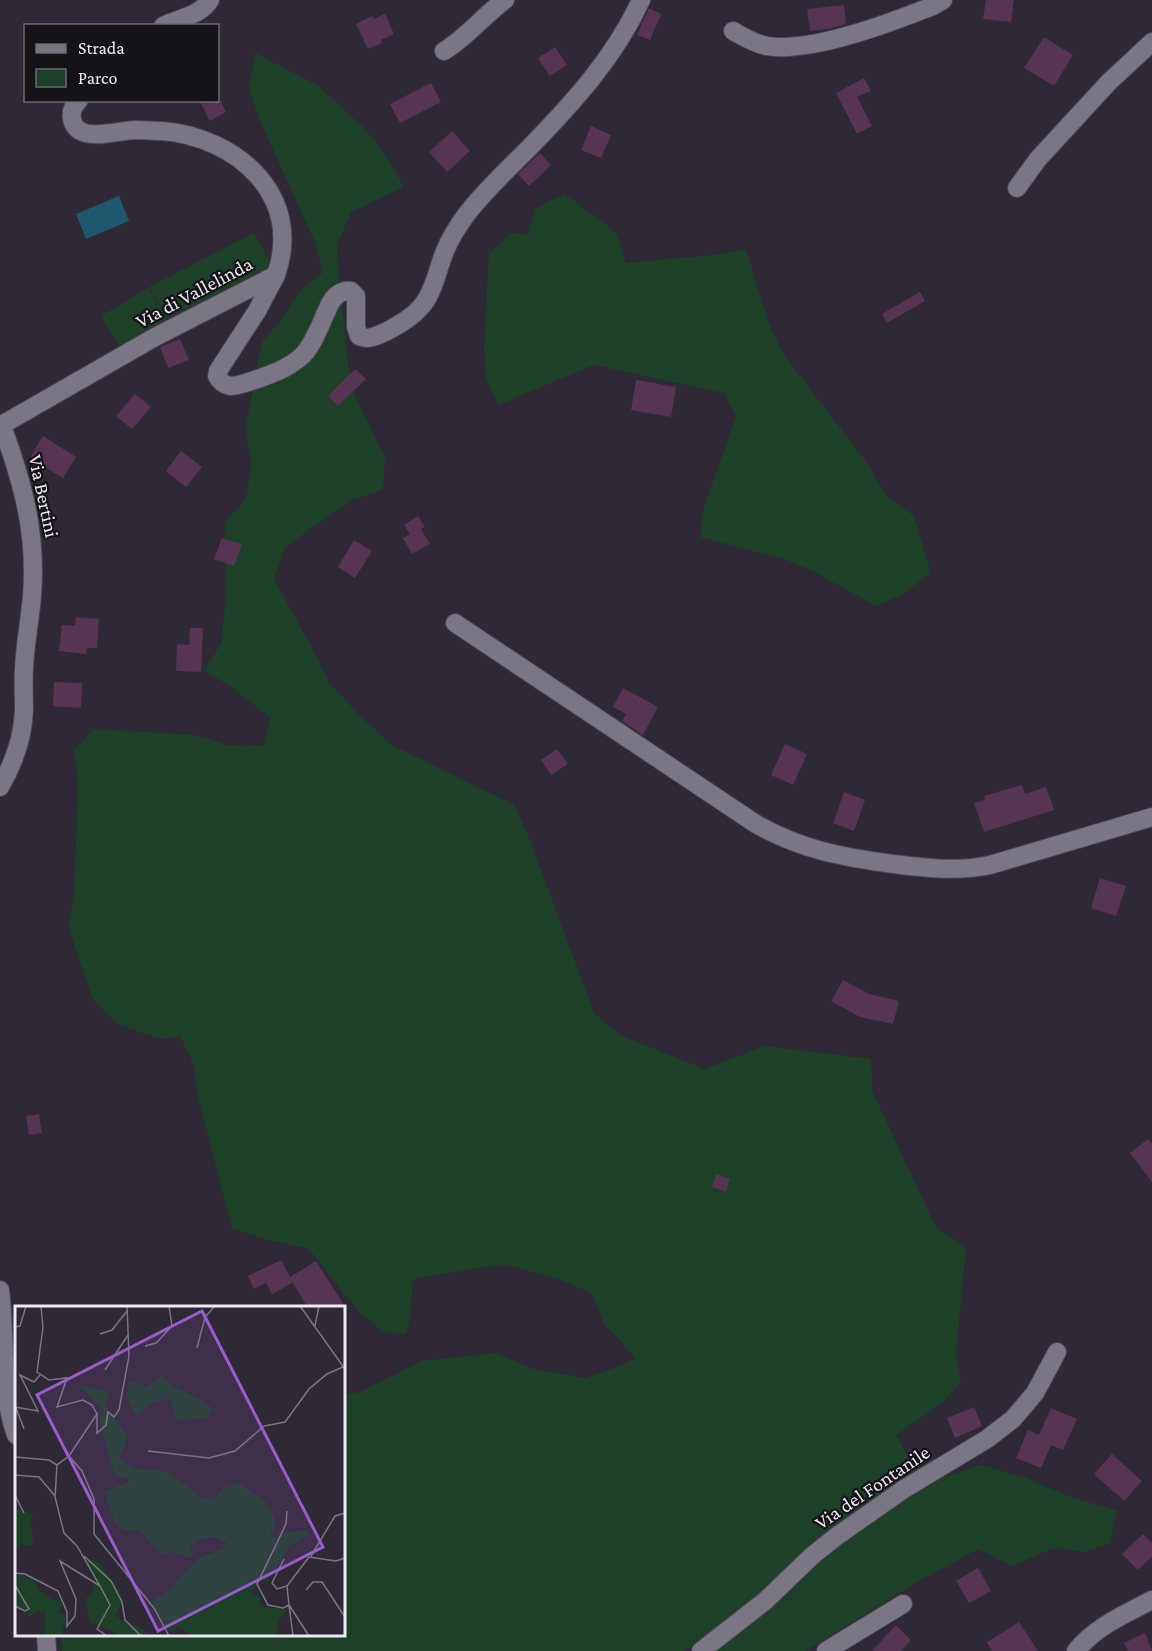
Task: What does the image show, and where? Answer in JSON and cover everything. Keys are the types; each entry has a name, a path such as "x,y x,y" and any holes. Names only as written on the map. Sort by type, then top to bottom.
{"street":[{"path":"168,24 198,12 210,0"},
{"path":"444,51 460,40 505,0"},
{"name":"Via di Vallelinda","path":"276,275 218,371 217,376 222,383 230,386 238,385 281,370 294,362 312,342 331,302 342,292 351,291 356,296 356,331 364,338 372,337 394,327 420,309 431,290 446,248 464,218 480,197 547,129 603,65 641,0"},
{"path":"733,31 767,46 785,48 806,45 861,33 933,6 943,0"},
{"path":"1017,188 1038,159 1108,82 1152,42"},
{"path":"78,102 72,111 71,119 74,125 84,133 144,130 180,134 220,147 245,162 267,189 278,209 282,234 280,261 276,275"},
{"name":"Via di Vallelinda","path":"1,426 155,337 276,275"},
{"name":"Via Bertini","path":"0,788 20,739 24,711 24,669 33,569 28,513 20,478 1,426"},
{"path":"455,623 739,813 774,833 819,851 851,858 933,869 967,869 990,865 1152,817"},
{"path":"0,1290 3,1309 4,1376 8,1408 15,1432"},
{"name":"Via del Fontanile","path":"701,1651 771,1595 813,1555 837,1536 904,1489 1000,1430 1032,1398 1057,1352"},
{"path":"1076,1651 1090,1636 1152,1600"},
{"path":"826,1651 903,1604"},
{"path":"46,1636 47,1651"}],"green space":[{"path":"255,53 317,85 361,125 386,155 404,187 351,212 337,245 351,388 385,457 383,490 352,500 285,547 274,579 329,682 358,714 392,745 514,805 528,835 594,1013 620,1035 704,1069 765,1046 871,1059 872,1091 936,1227 966,1248 956,1353 961,1382 944,1402 896,1435 917,1471 721,1626 684,1651 62,1651 61,1636 345,1636 345,1395 359,1392 422,1361 497,1353 533,1369 585,1378 636,1358 604,1324 592,1293 560,1280 505,1264 413,1279 410,1319 406,1334 383,1332 357,1310 309,1249 269,1240 232,1228 198,1097 194,1065 180,1036 160,1039 118,1024 93,1000 68,927 74,898 78,782 74,751 93,729 195,735 227,745 264,746 270,718 231,687 204,670 221,644 225,606 225,522 246,498 252,464 245,432 262,342 283,318 299,292 323,272 315,242 259,119 249,88"},
{"path":"565,194 616,232 626,263 714,255 746,249 769,324 784,355 868,464 886,496 914,516 931,573 903,594 876,606 813,571 784,559 700,537 704,507 736,417 724,393 594,365 498,405 486,379 484,349 489,253 511,233 527,235 535,208"},
{"path":"254,233 274,269 168,317 149,287"},
{"path":"148,288 168,318 120,346 101,316"},
{"path":"981,1465 1026,1478 1066,1495 1117,1511 1110,1543 1084,1552 1054,1548 1012,1566 978,1549 914,1584 806,1651 715,1651 765,1611 830,1552 936,1479"}],"water":[{"path":"119,196 129,221 86,239 76,214"}],"building":[{"path":"986,0 1014,0 1011,22 983,19"},
{"path":"844,5 846,24 810,31 807,9"},
{"path":"649,8 661,14 650,40 637,35"},
{"path":"385,14 394,34 368,49 356,24 372,16 374,19"},
{"path":"1044,37 1073,55 1054,86 1024,68"},
{"path":"555,47 567,65 550,76 538,58"},
{"path":"864,78 871,91 857,97 872,126 857,134 836,93"},
{"path":"431,83 441,102 400,123 390,104"},
{"path":"220,100 226,112 210,121 200,102 219,102"},
{"path":"591,126 611,135 601,158 581,150"},
{"path":"452,131 470,151 447,172 429,152"},
{"path":"540,153 551,165 529,186 518,174"},
{"path":"920,292 925,301 887,323 882,314"},
{"path":"180,339 189,360 168,368 160,347"},
{"path":"355,369 366,379 338,406 328,396"},
{"path":"636,380 676,387 671,417 631,410"},
{"path":"135,394 151,407 132,429 116,416"},
{"path":"43,436 76,457 63,478 30,458"},
{"path":"181,451 202,467 186,487 166,471"},
{"path":"418,516 425,527 421,529 430,544 412,554 403,538 410,534 404,525"},
{"path":"222,538 242,544 234,566 214,559"},
{"path":"354,540 372,551 355,578 338,567"},
{"path":"76,617 99,619 97,648 87,648 86,654 59,651 62,625 75,626"},
{"path":"190,628 203,628 201,672 176,671 177,644 189,645"},
{"path":"54,682 82,683 81,708 53,706"},
{"path":"623,688 658,707 643,735 622,721 626,714 613,707"},
{"path":"785,744 807,754 793,785 771,775"},
{"path":"557,749 568,764 551,775 541,760"},
{"path":"1022,785 1025,794 1046,787 1054,810 984,832 974,803 985,800 984,796"},
{"path":"844,792 865,800 854,831 833,823"},
{"path":"1100,878 1126,886 1116,916 1091,908"},
{"path":"843,980 869,994 899,1001 893,1024 860,1017 831,1001"},
{"path":"39,1114 42,1133 29,1135 26,1116"},
{"path":"1148,1139 1152,1145 1152,1182 1130,1153"},
{"path":"716,1174 730,1179 726,1192 712,1187"},
{"path":"281,1260 290,1277 316,1261 345,1306 307,1306 291,1280 292,1283 272,1294 266,1283 254,1289 248,1276"},
{"path":"974,1407 982,1426 955,1438 947,1418"},
{"path":"1051,1408 1077,1419 1063,1450 1051,1445 1041,1468 1016,1458 1028,1430 1039,1435"},
{"path":"1112,1454 1142,1481 1124,1501 1094,1474"},
{"path":"1143,1534 1152,1543 1152,1557 1138,1570 1122,1554"},
{"path":"978,1568 991,1591 969,1603 956,1581"},
{"path":"1019,1622 1038,1651 992,1651 987,1642"},
{"path":"896,1625 911,1640 901,1651 872,1651"},
{"path":"1145,1633 1152,1651 1128,1651 1124,1643"}]}
